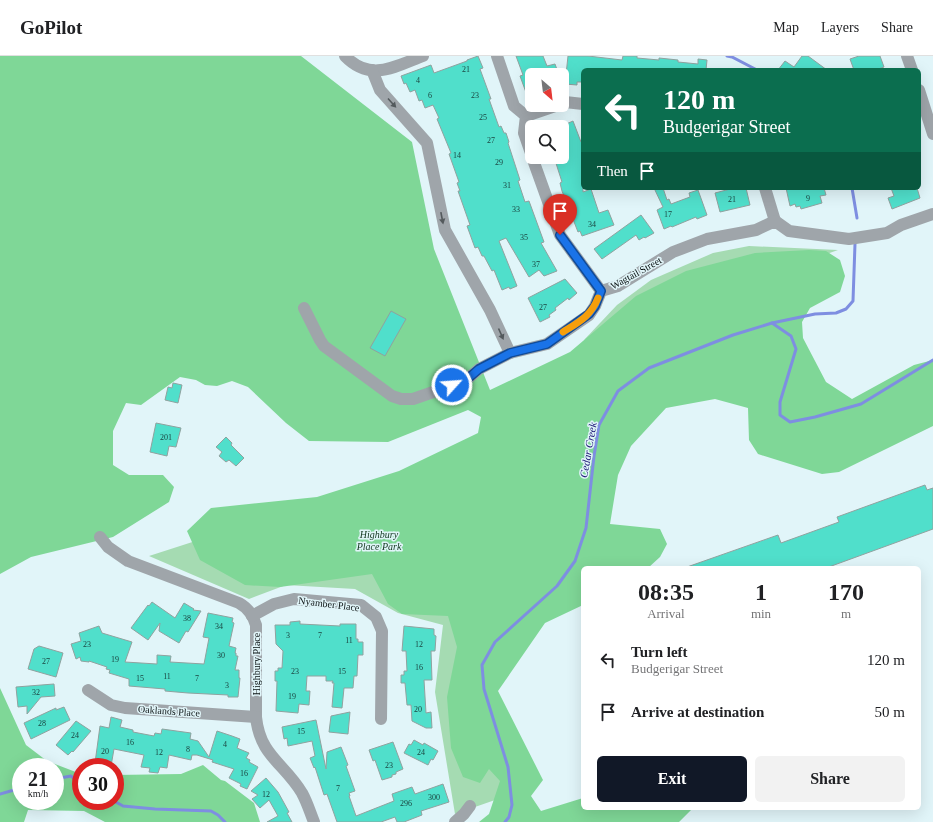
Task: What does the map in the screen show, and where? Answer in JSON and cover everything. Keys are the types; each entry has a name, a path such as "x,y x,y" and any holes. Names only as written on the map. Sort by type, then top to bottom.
{"street":[{"path":"345,56 352,64 364,70 391,68 423,56"},
{"path":"497,56 514,106 526,116"},
{"path":"907,56 911,68"},
{"path":"372,70 380,90 427,143 445,230 490,310 510,353"},
{"path":"921,96 933,134"},
{"path":"569,102 581,104"},
{"path":"526,116 538,112"},
{"path":"526,116 526,120"},
{"path":"525,124 525,136"},
{"path":"535,164 560,235 601,291"},
{"path":"766,190 775,221 789,231 849,239 887,233 901,225 933,214"},
{"name":"Wagtail Street","path":"304,308 324,346 392,396 401,399 413,399 465,381 479,369 510,353 547,344 589,314 595,306 601,291 618,286 673,252 707,239 756,230 775,221"},
{"path":"100,536 108,547 128,560 239,603 248,609 252,616"},
{"name":"Nyamber Place","path":"252,616 274,604 294,599 362,605 376,617 382,631 381,719"},
{"name":"Highbury Place","path":"252,616 256,625 257,728 264,747 270,756 302,793 314,822"},
{"name":"Oaklands Place","path":"88,690 111,705 125,708 256,717"},
{"path":"455,822 470,806"}],"green space":[{"path":"0,56 301,56 412,142 434,249 490,390 570,352 636,296 686,271 755,253 809,250 826,251 840,260 845,276 840,292 810,308 802,322 803,338 826,382 852,399 914,365 933,360 933,426 839,472 822,474 758,454 749,440 748,408 715,399 666,408 631,446 618,475 610,524 660,529 667,544 660,557 650,566 581,566 581,606 545,623 498,691 543,780 531,796 541,811 581,799 581,810 691,810 679,822 479,822 489,814 500,781 489,769 480,783 463,777 451,748 447,697 457,647 448,616 402,614 388,604 372,574 280,587 245,585 200,560 187,531 211,508 317,497 399,471 478,433 481,417 468,410 388,442 309,441 286,423 248,387 232,381 217,386 205,385 196,380 180,377 141,405 126,403 113,431 113,465 129,475 163,475 174,487 169,502 113,537 31,557 0,574"},
{"path":"749,246 838,250 584,340 617,305 651,280 713,253"},
{"name":"Highbury Place Park","path":"410,472 535,786 455,814 435,692 443,625 398,613 355,589 286,585 249,599 149,556"},
{"path":"0,688 26,745 43,758 12,758 12,810 28,810 24,822 0,822"},
{"path":"203,765 221,780 225,781 254,803 260,822 105,822 84,811 28,810 64,810 64,768 72,771 72,810 124,810 124,775 181,774"}],"building":[{"path":"478,56 483,68 480,69 499,127 501,126 504,133 506,133 509,142 508,143 520,180 518,181 525,202 529,201 544,242 541,243 557,271 544,276 539,270 529,277 506,238 499,241 517,286 502,290 494,270 492,271 478,247 475,248 467,226 470,225 458,191 460,191 457,183 459,182 449,154 451,153 433,105 425,108 422,100 419,101 415,90 410,92 406,83 404,84 401,76 431,65 434,73"},
{"path":"516,56 543,56 547,66 555,64 556,68 525,68 525,90 520,76 523,75"},
{"path":"568,56 588,56 622,60 623,56 637,56 637,58 659,60 659,58 698,64 698,59 707,60 706,68 581,68 581,82 577,82 577,85 569,84 569,68 567,68"},
{"path":"802,56 808,56 824,68 780,68 785,61 794,67"},
{"path":"859,56 880,56 884,67 853,68 850,59"},
{"path":"573,121 581,142 581,190 583,190 583,192 591,190 599,213 608,210 614,225 582,236 580,231 578,232 562,191 560,183 562,182 556,164 569,164 569,123"},
{"path":"655,190 664,190 667,200 669,199 671,204 690,197 689,193 698,190 707,215 697,219 696,217 664,229 657,210 663,207"},
{"path":"726,190 746,190 750,205 720,212 715,193"},
{"path":"786,190 825,190 826,195 820,196 822,203 801,209 800,206 796,207 795,204 790,206"},
{"path":"892,190 918,190 920,198 892,209 888,198 894,196"},
{"path":"641,215 654,233 639,240 636,235 602,259 594,249"},
{"path":"565,279 577,293 569,300 568,298 555,308 556,310 549,315 550,317 540,322 528,298"},
{"path":"391,311 406,319 385,356 370,348"},
{"path":"173,383 182,385 178,403 165,400 168,387 172,388"},
{"path":"156,423 181,428 176,447 169,446 167,456 150,452"},
{"path":"226,437 232,443 231,445 244,458 236,466 229,460 226,462 219,456 222,452 216,447"},
{"path":"925,485 927,490 933,488 933,529 831,566 690,566 778,535 781,543 839,522 837,517"},
{"path":"152,602 175,618 184,603 194,609 193,610 201,611 179,643 159,631 160,623 148,640 131,628 148,605 149,606"},
{"path":"208,613 233,618 232,622 234,623 229,646 236,648 235,653 236,656 238,656 235,670 239,670 240,678 238,697 165,691 165,689 129,686 129,679 109,673 110,670 106,669 107,667 89,661 81,661 80,657 76,659 71,644 81,641 79,633 99,626 102,633 132,642 125,662 157,664 157,655 171,656 170,662 204,664 209,638 203,637"},
{"path":"300,621 300,624 340,626 340,624 356,624 356,639 358,639 358,642 363,642 363,655 358,655 357,676 354,676 353,688 344,688 342,708 332,707 333,681 326,681 326,676 307,676 306,691 310,691 309,705 299,704 298,713 276,711 277,681 275,681 275,671 278,671 278,668 282,668 283,651 276,644 275,625 290,625 290,622"},
{"path":"404,626 434,629 434,635 436,636 435,651 431,651 432,680 424,680 426,713 431,712 432,728 426,728 412,721 411,705 407,705 405,683 401,683 401,675 404,675 404,671 407,671 406,651 402,651"},
{"path":"39,646 63,653 56,677 28,669 34,649"},
{"path":"54,684 55,696 41,697 27,714 27,706 18,707 16,687"},
{"path":"64,707 70,720 31,739 24,723 56,708 56,710"},
{"path":"350,712 348,734 329,732 331,716"},
{"path":"111,717 122,720 120,727 133,730 133,732 154,736 155,733 161,734 162,729 191,733 190,739 198,741 209,757 217,731 240,739 237,748 249,753 246,758 250,760 249,762 258,767 247,789 229,778 234,769 212,762 213,760 197,755 192,755 191,760 169,755 167,768 160,767 158,773 149,772 150,768 141,767 144,755 114,749 112,758 96,758 100,726 109,728"},
{"path":"316,720 326,769 327,752 341,747 348,765 346,766 355,791 349,793 349,796 356,816 394,801 392,794 412,787 415,794 443,784 449,802 421,811 422,815 404,822 397,822 395,817 381,822 337,822 327,794 324,795 315,767 314,768 310,758 315,756 312,741 288,746 287,738 284,739 282,727"},
{"path":"76,721 91,731 73,752 72,751 68,755 56,745"},
{"path":"414,740 423,745 424,743 438,751 428,765 404,753 409,744 411,745"},
{"path":"393,742 403,769 396,772 396,774 392,775 392,777 382,780 375,760 373,761 369,750"},
{"path":"266,778 278,792 289,812 287,813 292,822 267,822 278,816 269,800 260,808 252,799 258,795 251,791"}],"waterway":[{"path":"727,56 753,68"},
{"path":"852,190 857,218"},
{"path":"772,323 815,314 836,313 846,309 853,301 855,244"},
{"name":"Cedar Creek","path":"505,822 509,817 512,805 508,767 484,689 482,665 495,642 557,586 575,561 586,528 599,425 618,391 649,368 733,335 772,323 791,336 796,349 780,402 780,415 790,422 815,417 861,404 933,360"},
{"path":"64,777 72,777"},
{"path":"0,794 12,791"},
{"path":"124,806 211,811 225,822"}],"slow traffic":[{"path":"563,332 589,314 595,306 598,298"}],"route":[{"path":"452,385 465,381 479,369 510,353 547,344 589,314 595,306 601,291 560,235"}]}
